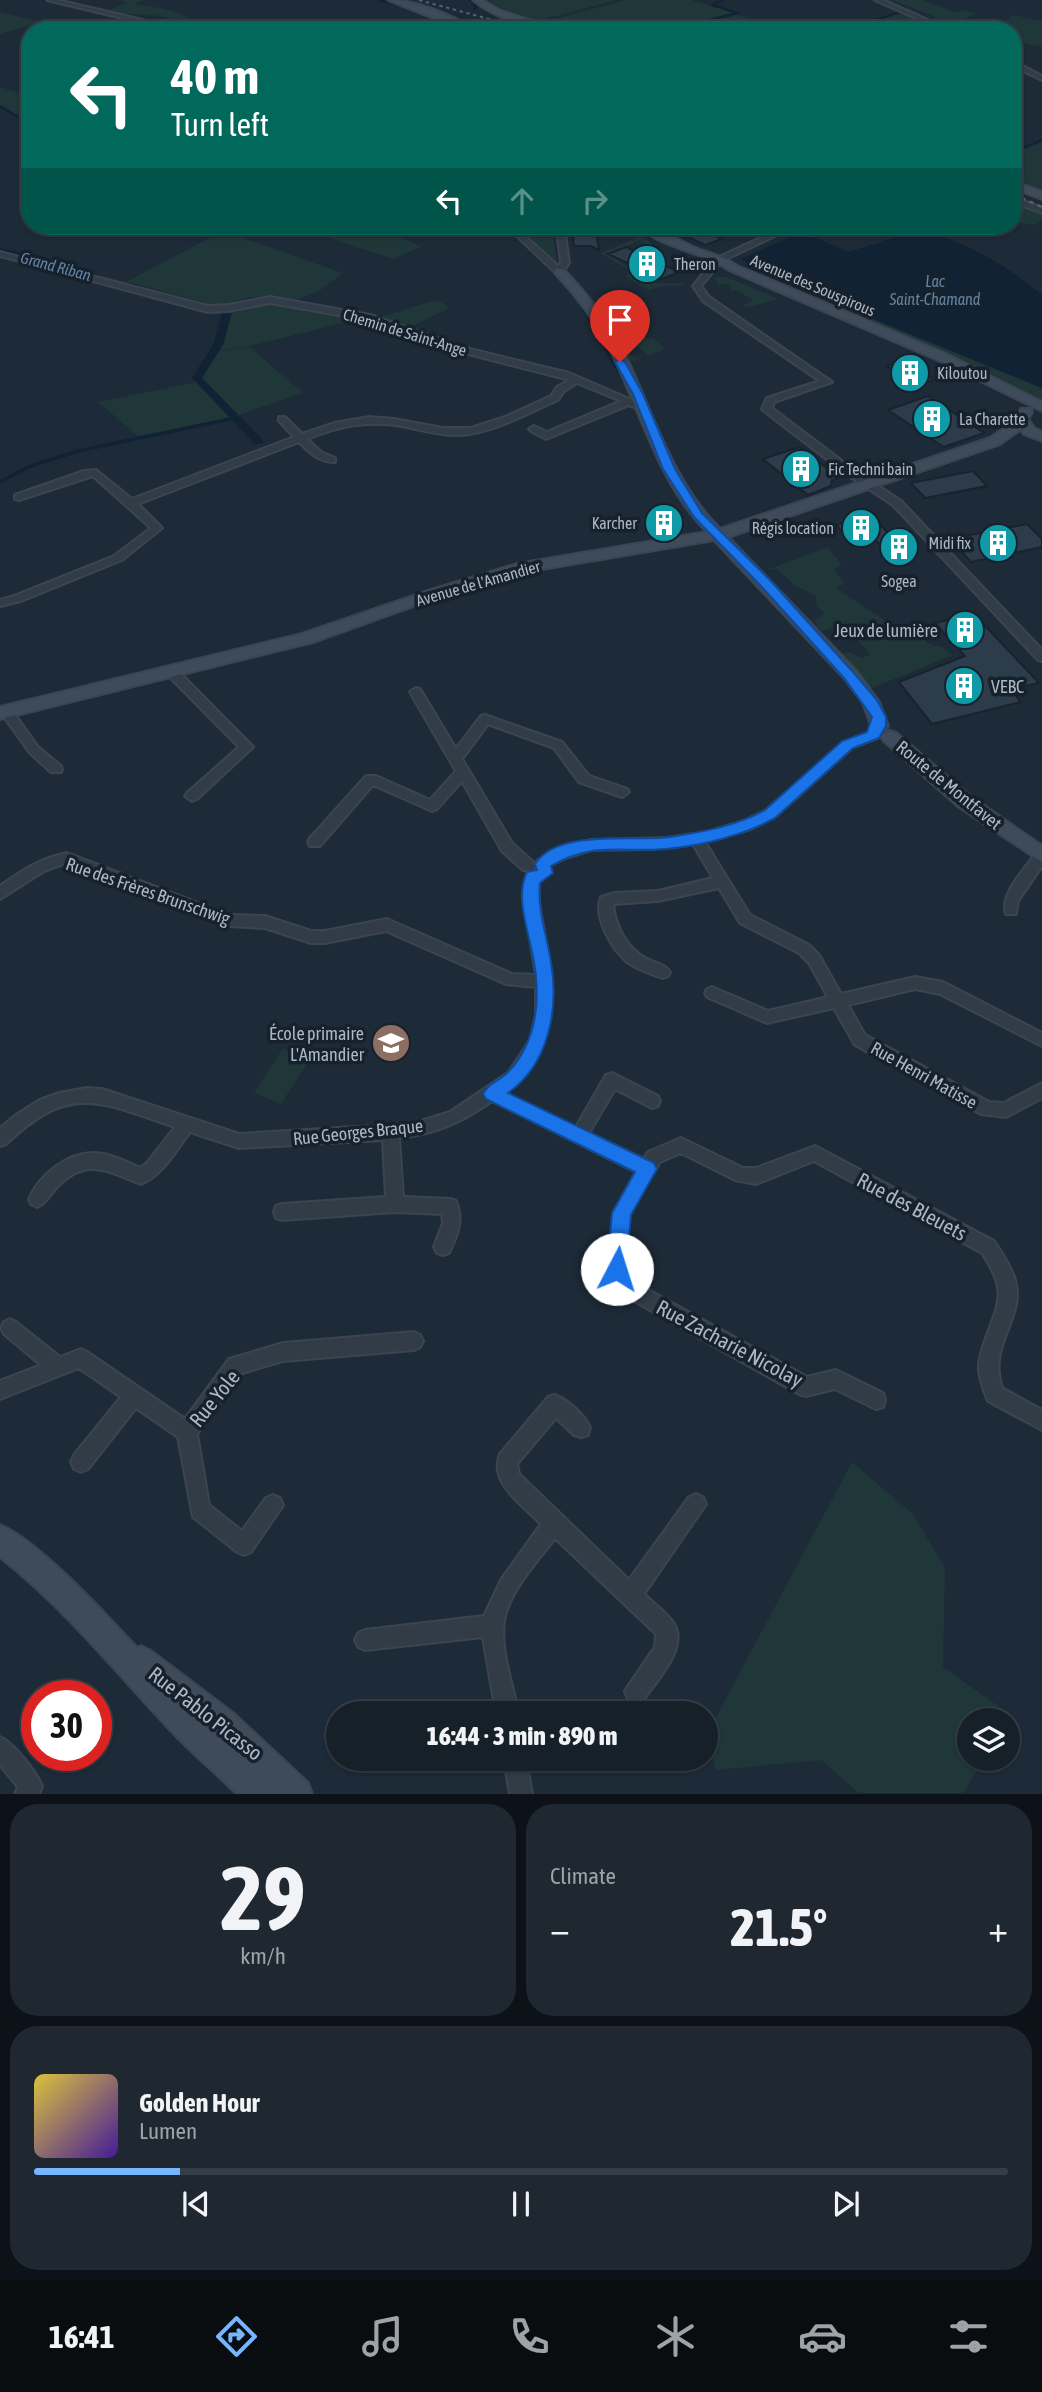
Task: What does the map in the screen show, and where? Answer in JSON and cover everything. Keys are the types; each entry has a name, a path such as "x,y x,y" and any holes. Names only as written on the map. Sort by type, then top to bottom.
{"main road":[{"path":"392,0 451,21"},
{"path":"477,0 498,13 525,21"},
{"path":"1022,188 1042,196"},
{"name":"Avenue des Souspirous","path":"656,235 962,373 1007,399 1029,431 1042,438"},
{"name":"Avenue des Souspirous","path":"715,263 966,368 1019,398 1042,407"},
{"name":"Route de Montfavet","path":"559,271 592,308 643,407 669,469 698,515 736,552 861,689 879,717 881,733 964,801 1042,856"},
{"name":"Avenue de l'Amandier","path":"995,441 1042,407"},
{"name":"Avenue de l'Amandier","path":"3,712 307,638 433,594 517,569 718,535 995,441 1042,438"},
{"path":"698,515 722,523 748,525 738,541 736,552"},
{"name":"Rue Pablo Picasso","path":"0,1539 40,1571 109,1639 189,1727 260,1794"},
{"name":"Rue Pablo Picasso","path":"109,1639 214,1714 261,1754 297,1794"}],"street":[{"path":"50,0 142,21"},
{"path":"878,0 926,21"},
{"path":"1022,68 1042,78"},
{"path":"1022,202 1042,211"},
{"path":"520,235 559,271 565,263 561,235"},
{"path":"773,235 715,263 697,286 706,299 827,382 770,400 767,409 897,503 1042,657"},
{"name":"Chemin de Saint-Ange","path":"0,254 208,309 270,300 370,318 467,351 578,379 643,407"},
{"path":"131,503 333,424 358,419 396,422 436,431 472,430 555,398 560,389 578,379"},
{"path":"534,429 546,436 628,402"},
{"path":"282,419 318,454 332,460"},
{"path":"0,603 17,599 128,553 157,528 96,473 88,473 19,497"},
{"path":"170,670 247,747 192,796"},
{"path":"416,692 507,848 534,869 561,853 584,845 668,843 744,826 770,814 848,745 881,733"},
{"path":"3,712 34,750 56,769"},
{"path":"455,759 485,719 558,745 584,779 622,793"},
{"path":"315,842 371,779 432,806 463,772"},
{"name":"Rue Henri Matisse","path":"695,838 745,919 804,949 814,959 860,1040 987,1109 1006,1110 1042,1090"},
{"path":"1011,910 1011,900 1042,856"},
{"name":"Rue des Frères Brunschwig","path":"0,894 38,866 67,858 229,920 276,925 311,937 325,937 387,925 511,979 543,981"},
{"name":"Rue Georges Braque","path":"2,1133 44,1104 86,1094 102,1096 239,1141 391,1132 421,1128 454,1117 514,1078 537,1042 544,1015 543,965 530,895 534,869"},
{"path":"663,972 632,958 627,952 605,910 606,901 615,898 669,895 720,881"},
{"path":"712,993 767,1017 915,983 943,988 1042,1040"},
{"path":"579,1136 612,1080 652,1101"},
{"path":"492,1094 647,1169"},
{"path":"37,1199 51,1180 72,1165 103,1161 141,1176 153,1168 186,1125"},
{"path":"391,1132 395,1204"},
{"name":"Rue des Bleuets","path":"647,1169 654,1157 681,1145 741,1175 757,1176 814,1153 988,1247 1004,1267 1009,1303 987,1364 995,1394 1042,1421"},
{"name":"Rue Zacharie Nicolay","path":"647,1169 621,1213 617,1269 625,1286 806,1387 836,1379 876,1401"},
{"path":"282,1212 395,1204 450,1207 452,1223 443,1247"},
{"path":"10,1328 58,1367"},
{"name":"Rue Yole","path":"0,1390 81,1357 187,1432 236,1366 284,1352 414,1341"},
{"path":"81,1462 134,1395"},
{"path":"581,1428 555,1404 507,1461 510,1479 666,1630 666,1650 636,1691"},
{"path":"187,1432 200,1510 244,1545 273,1505"},
{"path":"630,1596 696,1504"},
{"path":"505,1701 493,1625 511,1583 554,1523"},
{"path":"365,1640 493,1625"},
{"path":"0,1748 32,1786 26,1794"},
{"path":"517,1771 520,1794"}],"green space":[{"path":"121,0 145,0 134,4 172,11 193,21 164,21 169,18 106,11 127,3"},
{"path":"488,0 617,0 537,21 509,13"},
{"path":"626,0 691,0 734,13 700,21 548,21"},
{"path":"891,0 923,0 955,12 963,10 977,14 958,21 930,20 936,17"},
{"path":"0,12 38,21 21,21 21,28 0,34"},
{"path":"898,13 916,21 875,21"},
{"path":"737,15 758,21 713,21"},
{"path":"1014,15 1042,21 1042,47 1022,43 1022,21 1005,21"},
{"path":"0,87 21,93 21,114 18,115 0,105"},
{"path":"1042,142 1042,191 1022,182 1022,150"},
{"path":"1022,206 1042,215 1042,220 1035,225 1022,223"},
{"path":"215,235 239,235 343,273 322,289 297,300 252,297 217,306 124,283"},
{"path":"320,235 397,235 421,247 393,259"},
{"path":"527,235 553,235 556,262"},
{"path":"641,236 652,243 652,247 639,241 609,254 648,281 684,283 683,286 663,286 649,290 625,276 633,272 600,253"},
{"path":"727,277 778,299 746,308 743,305 754,301 736,290 731,291 730,285 723,283 719,286 714,278"},
{"path":"805,291 1042,388 1042,401 995,376"},
{"path":"439,301 448,306 447,309 409,328 380,317 429,302"},
{"path":"266,302 359,319 246,347 219,350 230,310"},
{"path":"615,338 653,338 665,349 648,356 633,342 624,342 627,348 622,349 624,352 641,359 626,363"},
{"path":"250,347 303,393 236,416 201,378 219,351"},
{"path":"197,382 231,417 139,437 98,402"},
{"path":"828,547 842,565 834,569 845,583 836,588 889,623 900,623 933,646 940,646 953,655 870,689 841,653 851,652 861,658 870,655 845,624 821,631 814,621 825,613 817,607 815,595 794,585 777,569 769,569"},
{"path":"283,1048 310,1059 281,1104 254,1093"},
{"path":"852,1462 912,1513 945,1567 943,1667 1001,1708 957,1708 957,1771 976,1771 964,1793 859,1793 821,1760 718,1770 718,1713"}],"water":[{"name":"Lac Saint-Chamand","path":"795,235 818,239 849,252 902,235 936,235 980,253 1015,274 1042,294 1042,388 805,291 806,283 801,280 786,281 741,259"}],"building":[{"path":"573,235 596,235 599,250 591,246 574,246"},
{"path":"684,235 714,235 722,239 705,245"},
{"name":"Theron","path":"626,247 679,272 662,279 608,254"},
{"name":"Kiloutou","path":"903,360 934,380 917,385 887,366"},
{"name":"La Charette","path":"928,396 984,433 944,447 888,410"},
{"name":"Fic Techni bain","path":"799,447 840,478 832,480 831,486 808,495 763,459"},
{"path":"973,471 987,486 925,498 911,483"},
{"name":"Karcher","path":"673,514 683,524 656,532 646,523"},
{"path":"872,515 904,551 888,554 868,531 846,536 836,525"},
{"name":"Midi fix","path":"1027,524 1042,539 1042,547 971,562 950,539"},
{"name":"VEBC","path":"974,614 1039,683 1010,689 1021,702 932,724 899,682 965,656 935,623"}],"waterway":[{"path":"44,0 136,21"},
{"path":"379,0 415,10"},
{"path":"470,0 476,7 474,10"},
{"path":"705,21 737,13 712,5 723,0"},
{"path":"874,0 920,21"},
{"path":"873,21 900,12"},
{"path":"1022,70 1042,81"},
{"path":"0,106 21,119"},
{"path":"1022,148 1042,140"},
{"path":"1022,184 1042,192"},
{"path":"514,235 553,271 579,301 607,351"},
{"path":"524,235 534,244"},
{"path":"556,235 560,262"},
{"name":"Grand Riban","path":"0,251 38,259 112,281"},
{"name":"Grand Riban","path":"127,285 199,304"},
{"name":"Grand Riban","path":"227,312 219,343 197,378 259,442"},
{"path":"606,349 630,391"},
{"path":"0,482 28,467 78,451 235,418"}],"railway":[{"path":"419,0 496,21"},
{"path":"1022,198 1042,207"}],"place":[{"name":"Theron","path":"647,264"},
{"name":"Kiloutou","path":"910,373"},
{"name":"La Charette","path":"932,419"},
{"name":"Fic Techni bain","path":"801,469"},
{"name":"Karcher","path":"664,523"},
{"name":"Régis location","path":"861,528"},
{"name":"Midi fix","path":"998,543"},
{"name":"Sogea","path":"899,547"},
{"name":"Jeux de lumière","path":"965,630"},
{"name":"VEBC","path":"964,686"},
{"name":"École primaire L'Amandier","path":"391,1043"}],"route":[{"path":"617,1269 621,1213 647,1169 492,1094 514,1078 526,1060 537,1042 544,1015 543,965 530,895 532,876 538,877 545,873 546,868 542,864 561,853 584,845 610,842 668,843 720,833 756,821 770,814 848,745 874,735 874,728 879,726 879,717 872,703 849,675 736,552 698,515 669,469 638,394 620,362"}]}
